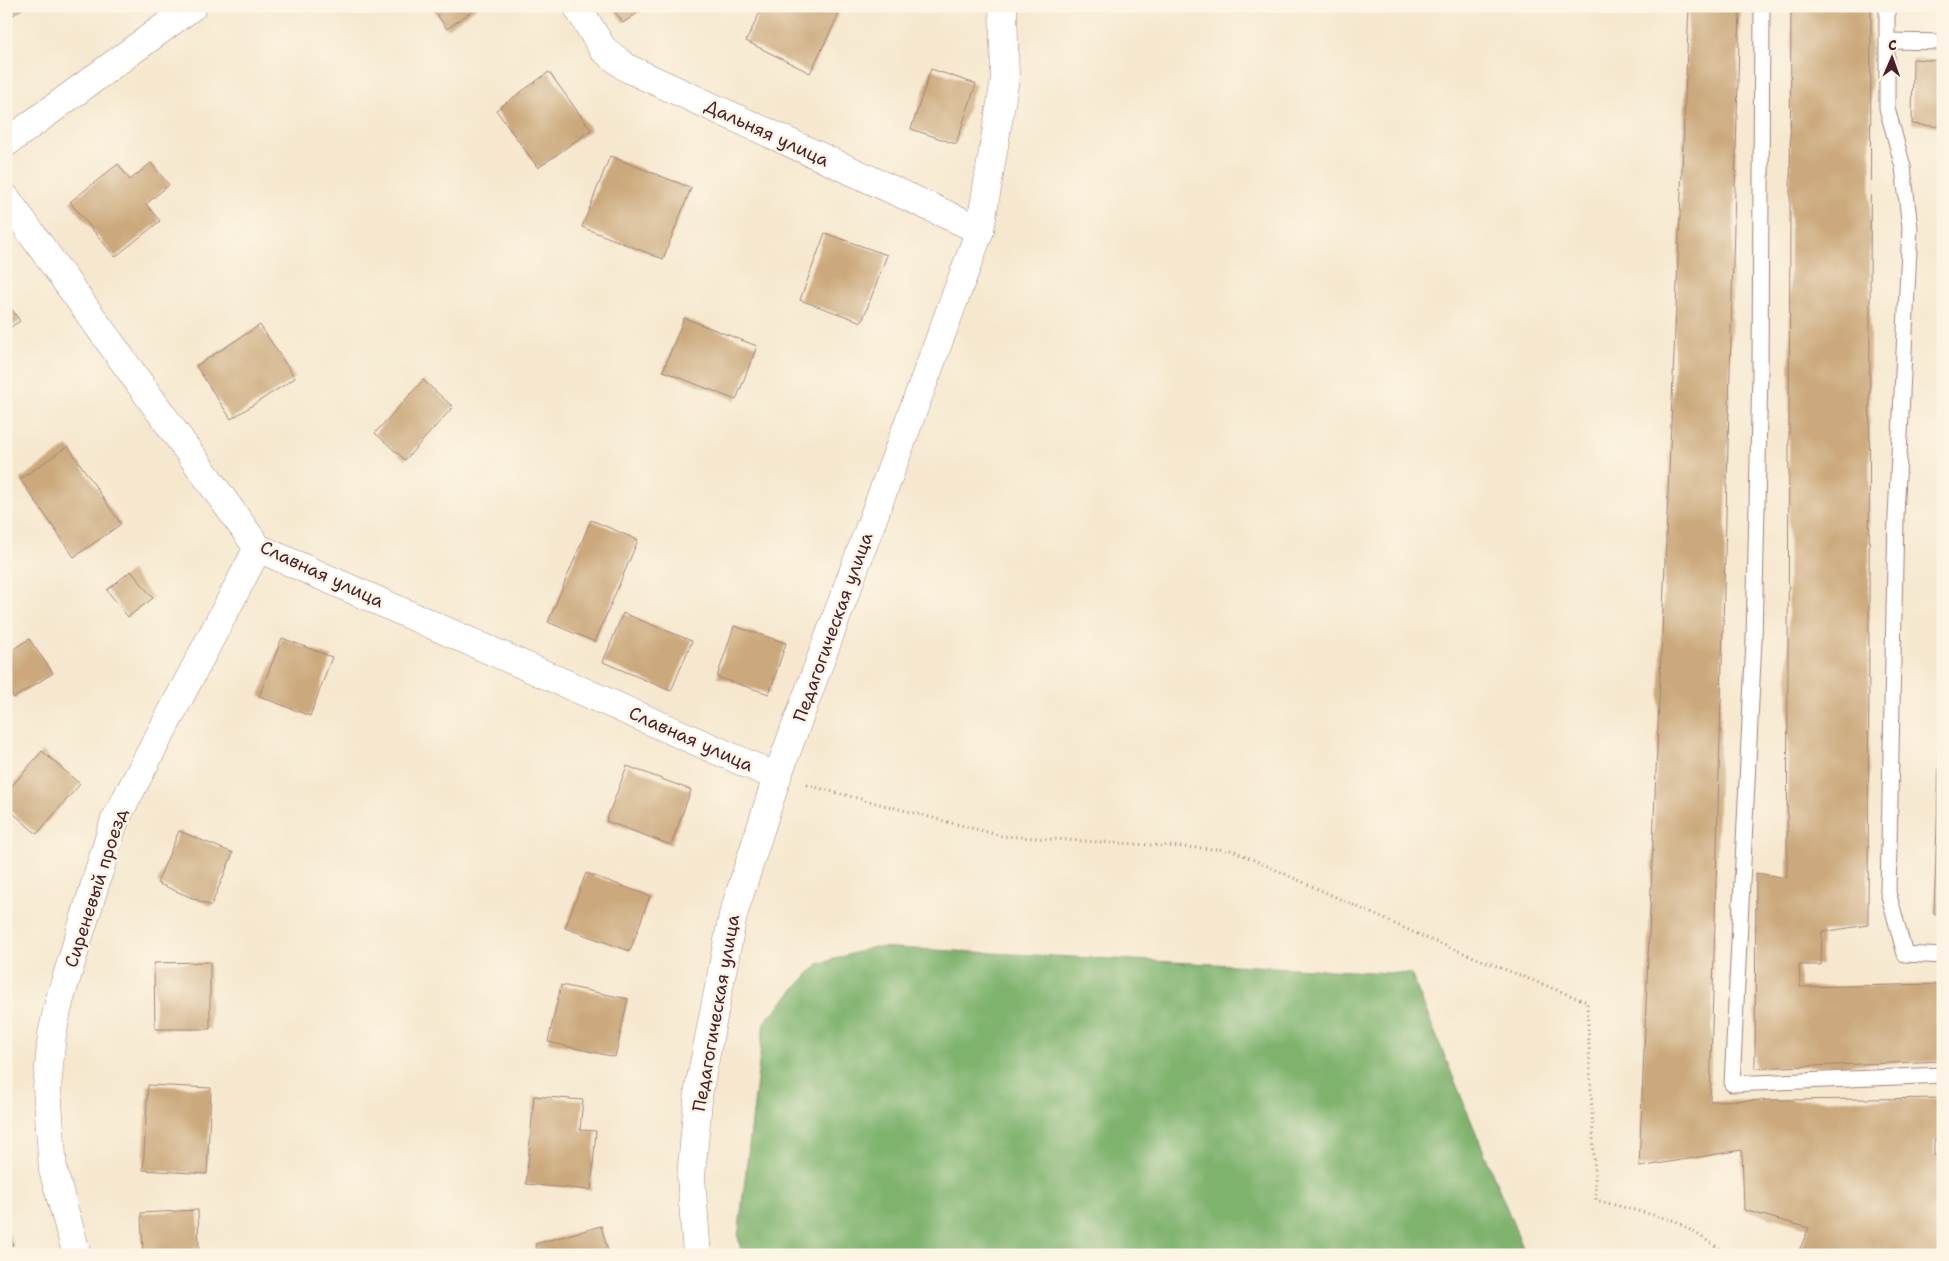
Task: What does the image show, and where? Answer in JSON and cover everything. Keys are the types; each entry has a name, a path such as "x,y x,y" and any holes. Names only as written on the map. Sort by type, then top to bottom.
{"street":[{"path":"6,142 193,6"},
{"name":"Дальняя улица","path":"577,6 603,50 627,68 980,230"},
{"name":"Педагогическая улица","path":"697,1255 691,1177 699,1089 733,914 777,777 980,230 1005,79 1004,6"},
{"name":"Славная улица","path":"6,198 258,548 777,777"},
{"name":"Сиреневый проезд","path":"77,1255 54,1170 47,1088 59,1002 114,822 258,548"}],"lane":[{"path":"1762,6 1760,371 1754,640 1732,1084 1943,1075"},
{"path":"1887,6 1887,108 1903,167 1910,228 1896,517 1888,892 1905,954 1943,956"},
{"path":"1888,40 1943,42"}],"path":[{"path":"777,777 1002,836 1232,850 1426,938 1587,1002 1596,1200 1676,1221 1730,1255"}],"green space":[{"path":"874,947 1411,974 1526,1255 742,1255 738,1237 764,1022 818,964"}],"building":[{"path":"6,6 26,6 6,20"},
{"path":"431,6 479,6 447,29"},
{"path":"611,6 647,6 623,23"},
{"path":"763,6 824,6 839,14 810,73 746,41"},
{"path":"1689,6 1740,6 1710,1101 1943,1098 1943,1140 1934,1140 1934,1155 1943,1157 1943,1255 1797,1255 1809,1228 1744,1210 1742,1150 1639,1167"},
{"path":"1791,6 1871,6 1868,925 1822,932 1821,965 1799,965 1800,987 1943,984 1943,1061 1755,1068 1756,873 1787,878"},
{"path":"1913,59 1943,61 1943,127 1912,124"},
{"path":"931,69 976,84 956,144 911,129"},
{"path":"549,72 591,130 538,168 496,110"},
{"path":"610,156 691,188 663,259 582,227"},
{"path":"151,163 169,185 146,204 160,221 115,257 70,202 118,164 130,180"},
{"path":"825,233 887,255 862,322 800,300"},
{"path":"6,301 20,321 6,330"},
{"path":"684,318 757,346 736,400 663,371"},
{"path":"260,325 295,378 231,419 196,366"},
{"path":"423,380 453,407 405,460 375,433"},
{"path":"68,446 121,524 74,557 20,479"},
{"path":"591,520 638,540 595,642 548,622"},
{"path":"131,571 153,598 128,617 107,590"},
{"path":"623,613 692,641 671,691 603,662"},
{"path":"734,626 786,643 769,694 717,677"},
{"path":"282,638 332,657 310,716 259,696"},
{"path":"29,639 53,673 14,698 6,686 6,654"},
{"path":"1941,705 1943,705 1943,915 1934,914"},
{"path":"42,751 80,784 37,834 6,807 6,793"},
{"path":"627,766 691,790 671,845 606,821"},
{"path":"179,831 233,853 211,906 157,883"},
{"path":"586,873 650,896 630,951 565,928"},
{"path":"210,962 210,1029 155,1029 154,963"},
{"path":"561,985 628,999 615,1057 548,1042"},
{"path":"148,1085 211,1088 207,1174 143,1170"},
{"path":"534,1096 583,1100 580,1130 596,1131 591,1190 526,1184"},
{"path":"198,1210 199,1255 143,1255 141,1213"},
{"path":"6,1225 13,1245 6,1247"},
{"path":"601,1226 609,1255 538,1255 535,1244"}]}
